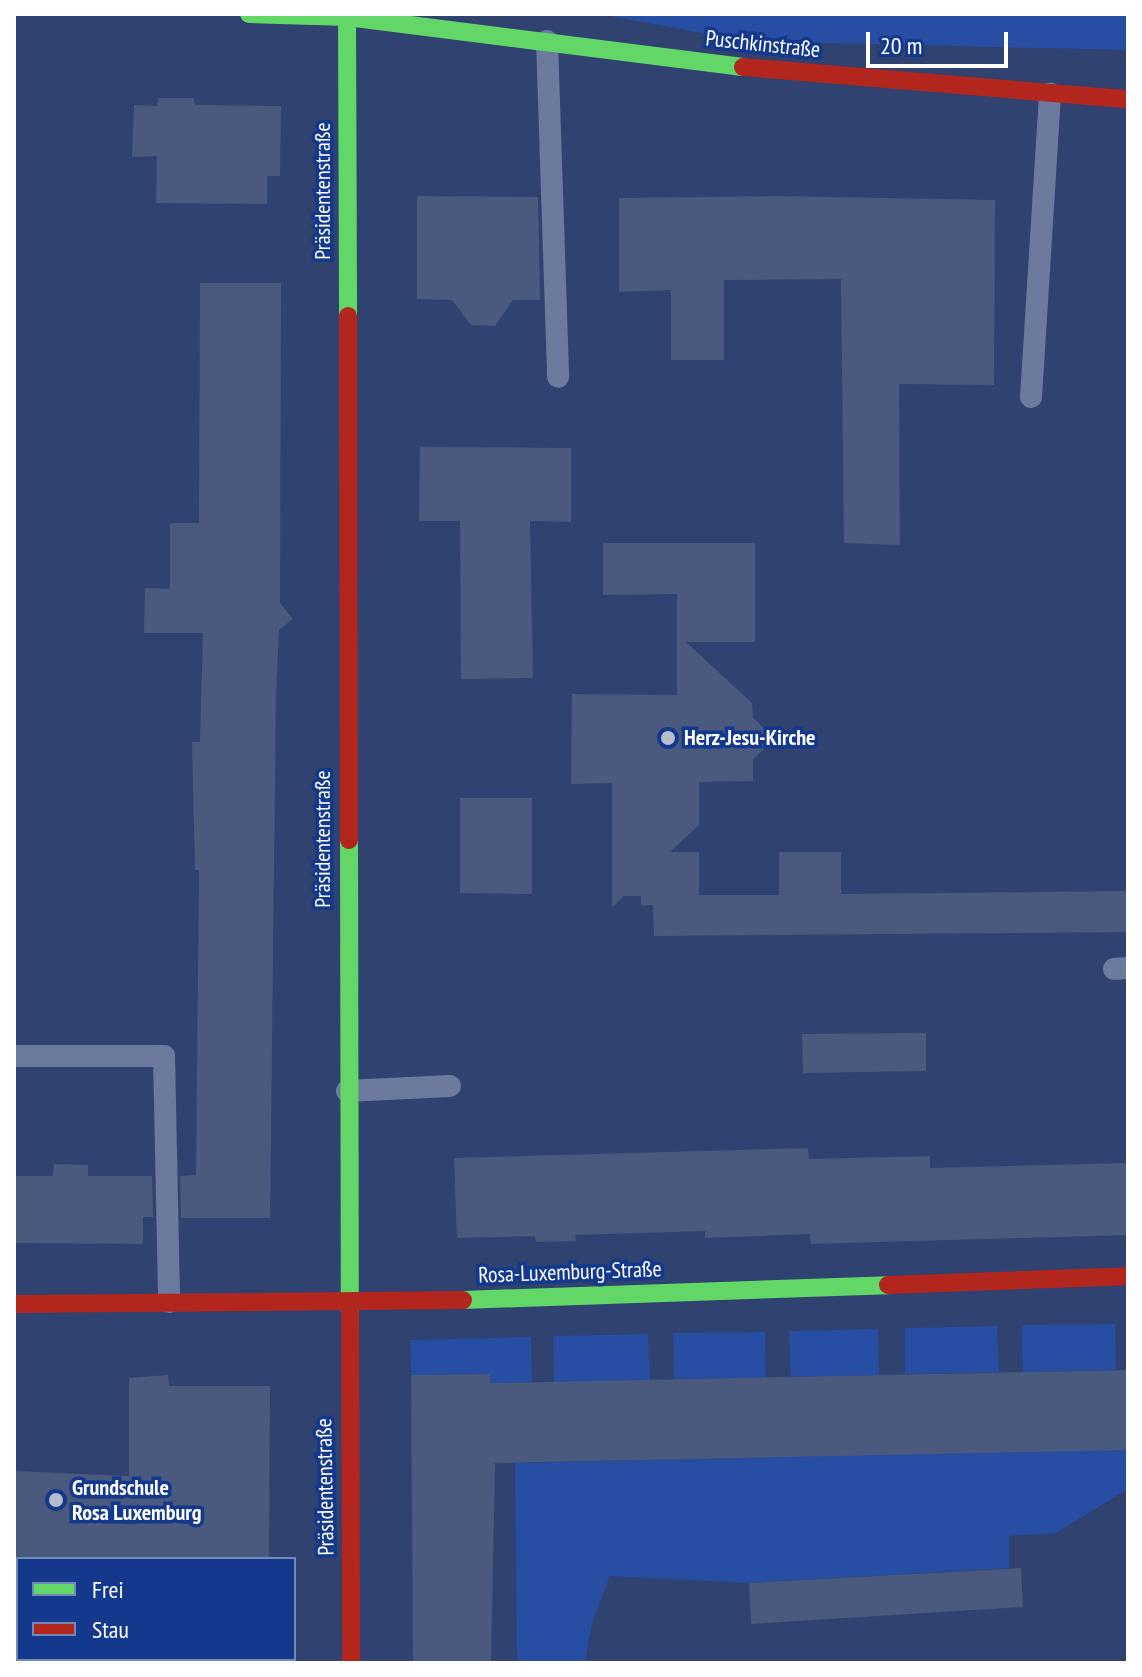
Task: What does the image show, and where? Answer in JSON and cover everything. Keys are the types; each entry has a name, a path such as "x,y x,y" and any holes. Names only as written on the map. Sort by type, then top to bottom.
{"street":[{"name":"Puschkinstraße","path":"249,14 347,16 734,66 1128,99"},
{"name":"Präsidentenstraße","path":"347,16 347,1304 351,1663"},
{"name":"Rosa-Luxemburg-Straße","path":"14,1304 347,1304 1128,1276"}],"lane":[{"path":"547,41 558,377"},
{"path":"1031,397 1050,94"},
{"path":"14,1056 164,1056 169,1302"},
{"path":"347,1091 450,1086"}],"shaded area":[{"path":"600,14 1128,14 1128,50 743,41"},
{"path":"1115,1324 1116,1370 1023,1372 1022,1325"},
{"path":"997,1326 999,1372 905,1374 905,1328"},
{"path":"878,1329 879,1375 791,1377 789,1331"},
{"path":"765,1332 766,1378 674,1379 673,1333"},
{"path":"648,1334 650,1380 554,1382 553,1336"},
{"path":"531,1337 532,1382 490,1383 490,1374 411,1375 410,1340"},
{"path":"1128,1449 1128,1489 1054,1534 1009,1535 1009,1568 749,1583 610,1576 592,1623 585,1663 517,1663 515,1463"}],"building":[{"path":"158,98 194,98 195,105 281,106 280,176 267,176 267,204 156,203 157,156 132,157 134,105 157,106"},
{"path":"417,196 538,197 540,300 513,300 495,326 471,325 452,300 417,299"},
{"path":"775,196 995,200 994,385 899,384 900,545 844,543 841,279 724,280 724,360 671,360 671,290 619,292 619,198"},
{"path":"200,283 281,283 280,603 293,619 279,630 276,694 270,1218 181,1218 180,1176 196,1175 199,870 195,870 192,742 200,742 203,633 144,633 145,588 170,589 170,523 199,523"},
{"path":"420,447 571,448 571,522 530,521 533,678 461,679 460,521 419,521"},
{"path":"603,543 755,543 755,642 686,642 752,703 753,718 765,729 766,747 753,759 753,781 699,782 699,825 670,852 699,852 699,895 779,895 779,852 841,852 841,894 1128,891 1128,932 654,936 653,905 641,905 641,896 624,896 612,907 612,783 571,784 572,694 677,695 677,594 603,595"},
{"path":"460,798 532,798 532,894 460,893"},
{"path":"926,1033 926,1071 803,1073 802,1034"},
{"path":"808,1148 809,1159 930,1156 930,1168 1128,1163 1128,1235 811,1244 810,1234 705,1238 705,1231 575,1235 576,1241 536,1242 535,1236 457,1238 454,1158"},
{"path":"54,1164 88,1165 88,1176 152,1176 153,1217 143,1217 143,1244 14,1243 14,1176 53,1176"},
{"path":"1128,1370 1128,1450 495,1463 491,1663 413,1663 411,1375 490,1374 490,1383"},
{"path":"168,1375 169,1386 270,1386 269,1557 14,1559 14,1471 129,1476 129,1378"},
{"path":"1021,1568 1023,1607 751,1624 749,1583"}],"traffic: fast":[{"path":"249,14 347,17 743,67"},
{"path":"347,14 348,316"},
{"path":"349,840 350,1312"},
{"path":"463,1300 888,1285"}],"traffic: jam":[{"path":"743,67 1128,99"},
{"path":"348,316 349,840"},
{"path":"888,1285 1128,1276"},
{"path":"14,1304 463,1300"},
{"path":"350,1312 351,1663"}],"place":[{"name":"Herz-Jesu-Kirche","path":"668,738"},
{"name":"Grundschule Rosa Luxemburg","path":"56,1500"}]}
